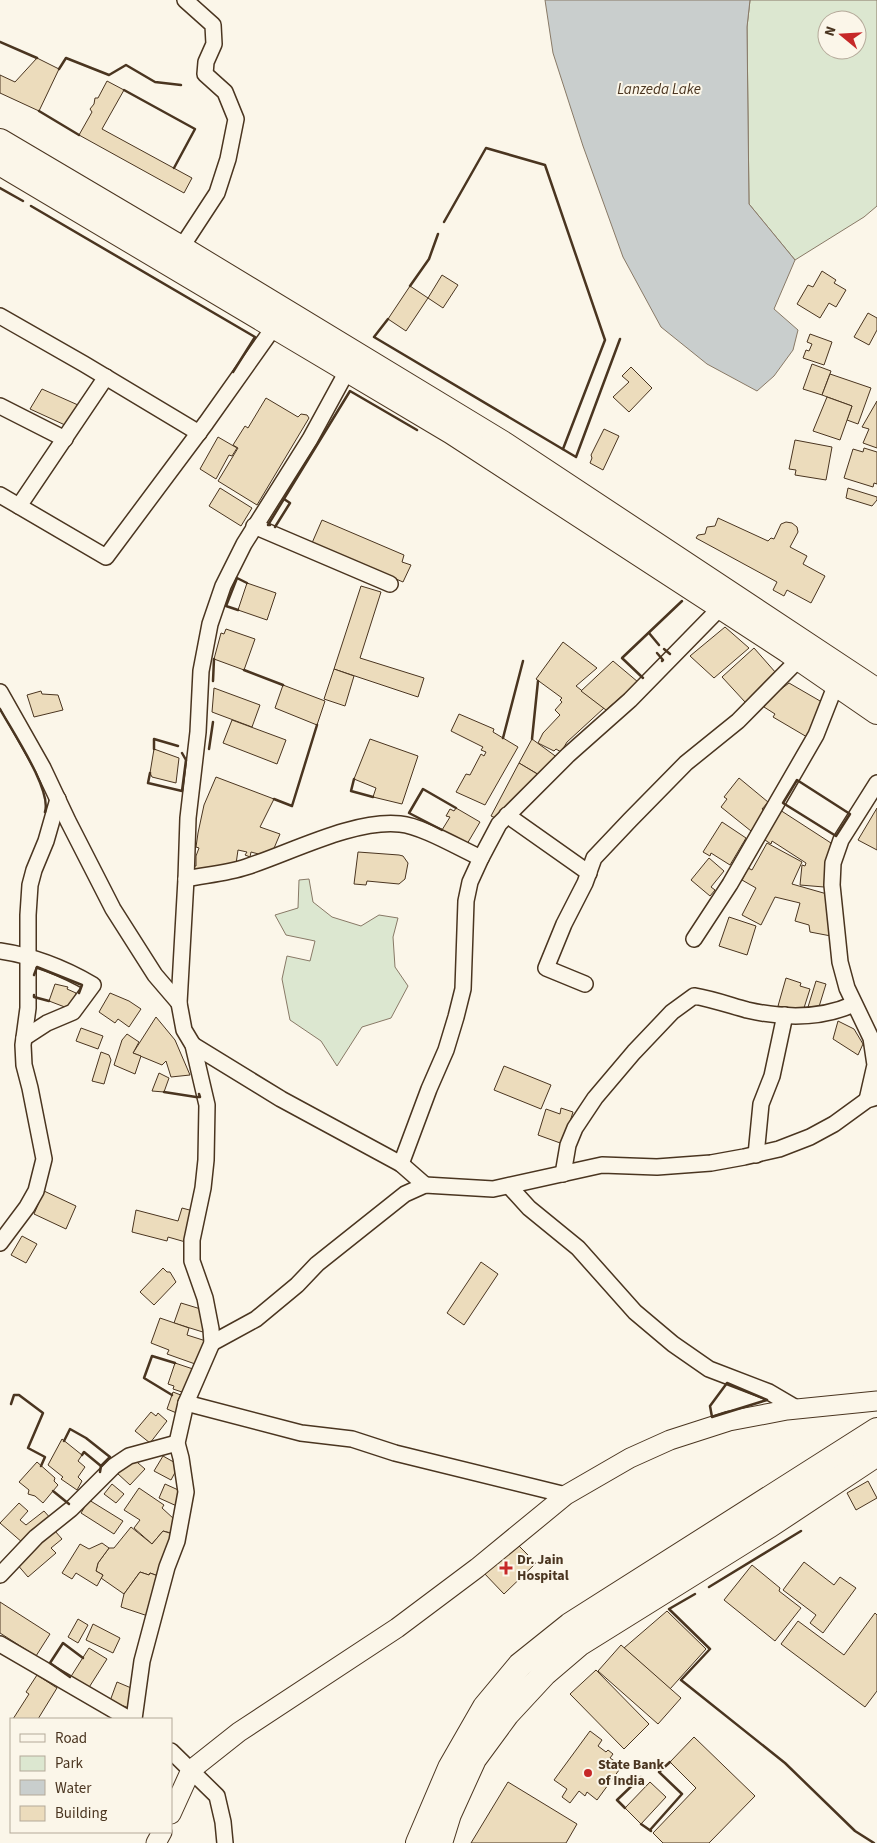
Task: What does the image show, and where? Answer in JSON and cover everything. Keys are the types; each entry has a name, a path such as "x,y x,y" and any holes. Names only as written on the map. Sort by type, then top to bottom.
{"highway":[{"path":"0,141 181,248 280,319"},
{"path":"0,164 280,319 352,362 504,444 805,653 836,684 877,712"},
{"path":"352,362 452,432 721,607 877,691"},
{"path":"418,1843 450,1768 480,1714 520,1666 570,1625 877,1430"},
{"path":"440,1843 449,1814 474,1758 507,1714 544,1673 579,1644 770,1526 877,1454"}],"street":[{"path":"181,248 217,193 228,159 236,119 225,92 205,74 206,62 214,44 212,25 185,0"},
{"path":"0,316 198,433"},
{"path":"0,495 106,557 280,319"},
{"path":"134,1718 142,1661 177,1541 186,1492 177,1443 186,1403 212,1344 205,1298 192,1260 192,1240 203,1188 207,1105 193,1045 184,1030 179,1003 188,818 198,732 201,670 210,624 223,586 254,526 310,438 352,362"},
{"path":"19,506 106,378"},
{"path":"0,406 65,438"},
{"path":"254,526 390,584"},
{"path":"401,1164 446,1050 456,1017 463,989 466,901 470,882 480,858 499,824 568,755 630,700 721,607"},
{"path":"585,984 546,968 594,858 686,763 738,721 805,653"},
{"path":"694,939 730,884 816,735 836,684"},
{"path":"0,692 43,768 113,909 155,975 179,1003"},
{"path":"212,1344 256,1319 297,1285 317,1264 405,1194 425,1185 493,1189 602,1165 664,1166 711,1162 756,1154 779,1149 810,1138 872,1098 875,1065 871,1038 847,988 840,962 832,885 833,863 841,840 877,783"},
{"path":"0,1243 27,1207 36,1191 44,1159 24,1065 24,1038 28,1008 30,885 58,800"},
{"path":"507,815 588,873"},
{"path":"186,879 245,868 286,851 373,824 401,824 428,833 480,858"},
{"path":"0,951 28,956 71,972 93,985 73,1012 47,1023 24,1038"},
{"path":"563,1174 568,1145 575,1128 595,1098 634,1052 672,1012 694,996 764,1013 786,1015 814,1015 838,1012 854,1004"},
{"path":"756,1154 760,1104 772,1076 786,1015"},
{"path":"193,1045 281,1099 401,1164 425,1185"},
{"path":"509,1186 529,1208 578,1248 635,1312 673,1344 709,1369 769,1392 798,1409"},
{"path":"172,1812 191,1770 239,1732 397,1628 477,1568 566,1496 630,1458 670,1440 729,1421 798,1409 877,1401"},
{"path":"186,1403 301,1433 352,1438 395,1453 566,1496"},
{"path":"0,1575 36,1537 71,1509 114,1466 129,1456 177,1443"},
{"path":"0,1644 127,1718"},
{"path":"172,1753 217,1796 223,1822 225,1843"}],"green space":[{"path":"750,0 877,0 877,206 864,217 795,260 749,204 747,27"},
{"path":"309,879 313,902 332,917 361,926 379,915 398,918 393,937 395,967 408,986 391,1018 362,1027 337,1066 321,1041 290,1020 282,979 287,956 310,961 315,941 286,935 275,915 298,908 299,880"}],"water":[{"name":"Lanzeda Lake","path":"545,0 750,0 747,27 749,204 795,260 774,309 798,330 793,350 774,376 757,391 707,364 661,327 623,257 583,146 553,53"}],"building":[{"path":"37,58 59,69 39,111 0,93 0,75 15,82"},
{"path":"107,81 124,90 102,129 192,178 184,193 79,135 92,112 90,109 94,104 95,98 98,98"},
{"path":"822,271 836,280 834,283 846,290 836,307 829,303 820,318 797,304 808,285 813,287"},
{"path":"442,275 458,285 443,308 428,298"},
{"path":"410,286 428,298 406,331 388,319"},
{"path":"868,313 877,318 877,330 869,345 854,337"},
{"path":"810,334 832,342 824,365 803,358 806,350 809,351 812,344 807,342"},
{"path":"812,364 831,371 822,395 803,389"},
{"path":"631,367 652,388 629,412 613,397 629,382 622,376"},
{"path":"830,374 871,388 858,424 847,420 852,406 822,395"},
{"path":"42,389 78,405 65,425 30,409"},
{"path":"827,397 852,406 840,440 813,431"},
{"path":"266,398 298,417 301,414 307,415 309,418 257,505 218,481 238,448 233,445 245,426 248,428"},
{"path":"877,401 877,448 863,443 869,429 862,427"},
{"path":"604,429 619,436 603,470 590,463 591,455"},
{"path":"218,437 237,448 232,456 229,455 216,479 200,469"},
{"path":"795,440 832,447 826,480 795,475 796,470 789,469"},
{"path":"864,448 877,452 877,484 874,483 873,487 844,478 853,449 863,452"},
{"path":"220,488 252,508 241,526 209,506"},
{"path":"848,488 877,497 877,500 872,506 846,498"},
{"path":"718,518 768,541 771,538 774,539 781,524 786,522 792,523 797,527 798,532 790,547 807,556 803,564 825,576 811,603 787,590 784,596 773,590 777,582 696,538 698,535 705,534 707,527 715,526"},
{"path":"322,520 404,555 402,562 411,565 403,582 312,543"},
{"path":"247,583 276,593 267,620 238,610"},
{"path":"361,586 381,592 360,658 424,678 418,697 334,669"},
{"path":"725,627 749,648 714,678 690,656"},
{"path":"226,629 255,639 244,670 214,659 221,633 224,634"},
{"path":"563,642 597,668 576,686 604,708 567,742 561,752 556,749 554,751 538,743 543,733 560,715 555,710 562,702 560,700 562,698 536,679"},
{"path":"754,648 776,673 745,702 722,677"},
{"path":"613,661 638,682 606,710 581,691"},
{"path":"334,669 354,676 345,706 324,699"},
{"path":"789,683 827,705 807,737 773,717 775,714 764,707 768,699"},
{"path":"283,685 325,701 317,725 275,708"},
{"path":"214,688 260,705 252,727 212,712"},
{"path":"41,691 42,694 58,695 63,710 34,717 27,695"},
{"path":"459,714 494,729 493,732 518,747 485,805 456,792 466,774 470,775 481,754 484,756 486,752 481,750 483,747 451,731"},
{"path":"232,720 286,740 277,764 223,743"},
{"path":"370,739 418,756 402,804 373,797 376,788 354,779"},
{"path":"532,739 558,758 541,776 519,763"},
{"path":"154,749 179,758 176,783 152,777 150,773"},
{"path":"519,763 539,775 498,819 491,816"},
{"path":"216,777 274,799 260,827 280,834 272,853 266,856 251,852 250,857 245,855 247,852 238,850 236,864 194,874 193,866 196,866 196,856 199,848 196,847 204,805"},
{"path":"739,778 768,802 762,809 766,812 751,831 721,807 727,799 724,797"},
{"path":"456,808 480,822 467,844 442,830 450,817 446,816 450,809 454,811"},
{"path":"877,808 877,850 858,840"},
{"path":"780,810 831,843 825,870 824,887 800,885 802,865 805,866 806,863 772,841 771,844 762,838"},
{"path":"722,822 746,838 730,865 711,853 710,856 703,852"},
{"path":"767,843 802,862 792,884 827,894 831,936 810,932 809,925 795,921 800,903 775,897 761,925 742,915 756,888 742,880 748,868 752,870"},
{"path":"358,852 403,856 408,863 405,879 399,884 367,881 366,885 354,884"},
{"path":"709,858 724,871 711,887 715,890 710,896 691,880"},
{"path":"729,917 756,926 747,955 719,946"},
{"path":"786,978 801,983 800,986 810,989 803,1011 778,1006"},
{"path":"816,981 826,984 818,1010 808,1007"},
{"path":"55,984 68,987 67,989 76,993 70,1009 49,1001"},
{"path":"110,993 129,1001 141,1009 129,1027 118,1019 115,1023 99,1012"},
{"path":"156,1017 175,1040 190,1075 171,1077 166,1061 162,1065 133,1053"},
{"path":"838,1021 854,1029 863,1044 858,1055 833,1039"},
{"path":"81,1028 103,1036 98,1049 76,1041"},
{"path":"127,1034 139,1042 133,1053 141,1056 135,1074 114,1065 122,1040"},
{"path":"101,1052 109,1055 111,1060 104,1084 92,1081"},
{"path":"504,1066 551,1085 541,1109 494,1090"},
{"path":"159,1073 169,1078 164,1092 152,1091"},
{"path":"561,1108 573,1112 563,1144 538,1135 546,1109 560,1114"},
{"path":"44,1191 76,1206 66,1229 34,1214"},
{"path":"182,1208 197,1212 189,1243 168,1237 167,1241 132,1232 136,1210 178,1221"},
{"path":"22,1236 37,1244 26,1263 11,1255"},
{"path":"481,1262 498,1274 464,1325 447,1313"},
{"path":"163,1268 170,1272 176,1282 154,1305 140,1292"},
{"path":"181,1303 204,1310 206,1333 174,1323"},
{"path":"160,1318 189,1328 187,1335 206,1341 198,1365 167,1354 169,1350 151,1343"},
{"path":"175,1363 196,1370 188,1394 173,1389 174,1386 168,1384"},
{"path":"173,1392 186,1397 179,1414 167,1409"},
{"path":"151,1412 156,1416 158,1413 167,1421 150,1443 135,1431"},
{"path":"62,1439 82,1455 78,1461 85,1467 78,1477 82,1481 77,1490 61,1479 63,1477 48,1465"},
{"path":"163,1456 179,1465 171,1480 154,1471"},
{"path":"131,1457 145,1469 130,1485 117,1473"},
{"path":"37,1462 55,1478 54,1481 58,1485 43,1503 35,1496 28,1494 29,1490 19,1482"},
{"path":"868,1481 877,1498 856,1510 847,1493"},
{"path":"112,1484 124,1494 116,1503 104,1494"},
{"path":"165,1484 185,1493 179,1507 159,1498"},
{"path":"139,1488 164,1505 162,1508 174,1519 175,1529 171,1533 163,1531 152,1544 134,1528 140,1520 124,1510"},
{"path":"89,1500 123,1521 114,1534 81,1513"},
{"path":"19,1503 28,1511 20,1520 26,1525 44,1511 52,1520 23,1543 0,1523"},
{"path":"131,1527 152,1544 163,1531 176,1535 161,1577 140,1572 124,1594 101,1578 103,1575 96,1571 98,1563 109,1548 114,1548"},
{"path":"55,1531 62,1539 51,1548 56,1553 28,1577 16,1563"},
{"path":"515,1542 536,1563 504,1594 483,1572"},
{"path":"102,1543 109,1548 98,1563 96,1571 103,1575 97,1586 76,1573 72,1579 62,1573 80,1544 89,1549"},
{"path":"804,1562 834,1585 840,1577 856,1588 823,1633 810,1623 816,1615 783,1590"},
{"path":"752,1565 780,1588 779,1591 801,1608 775,1641 724,1600"},
{"path":"140,1572 161,1577 148,1616 121,1607 124,1594"},
{"path":"0,1602 50,1634 36,1656 0,1633"},
{"path":"667,1611 706,1649 670,1689 624,1648"},
{"path":"875,1613 877,1615 877,1691 865,1707 781,1644 798,1621 844,1655"},
{"path":"78,1619 88,1625 78,1643 68,1637"},
{"path":"93,1624 120,1638 113,1653 86,1640"},
{"path":"621,1645 681,1698 658,1724 598,1671"},
{"path":"89,1648 107,1659 88,1689 70,1678"},
{"path":"596,1670 649,1724 624,1749 570,1694"},
{"path":"37,1675 57,1688 39,1718 14,1718 29,1694 26,1692"},
{"path":"117,1682 136,1690 129,1708 110,1701"},
{"name":"State Bank of India","path":"590,1731 602,1740 598,1746 606,1752 608,1750 613,1754 610,1758 622,1766 597,1800 587,1792 585,1796 579,1791 570,1803 562,1797 567,1789 554,1780"},
{"path":"694,1737 755,1796 709,1843 663,1843 653,1833 696,1788 670,1762"},
{"path":"508,1782 577,1824 566,1843 471,1843"},
{"path":"650,1782 666,1797 641,1824 625,1808"}],"wall":[{"path":"0,42 37,58"},
{"path":"59,69 66,58 109,75 126,65 155,82 181,85"},
{"path":"124,90 195,129 174,168"},
{"path":"39,111 79,135"},
{"path":"444,222 486,148 545,165 605,340 563,449"},
{"path":"0,188 23,201"},
{"path":"31,206 255,337 233,372"},
{"path":"410,286 429,259 438,234"},
{"path":"388,319 374,337 576,457 620,339"},
{"path":"270,525 268,525 350,391 417,430"},
{"path":"275,527 290,503 284,499"},
{"path":"238,610 226,606 237,578 247,583"},
{"path":"643,678 622,658 682,601"},
{"path":"649,633 659,645"},
{"path":"664,649 670,654"},
{"path":"657,653 662,661"},
{"path":"213,681 214,659"},
{"path":"503,738 523,661"},
{"path":"244,670 283,685"},
{"path":"532,739 538,681"},
{"path":"0,709 37,776 46,802 45,812"},
{"path":"209,749 213,722"},
{"path":"274,799 292,806 317,725"},
{"path":"154,749 154,739 178,746"},
{"path":"150,773 148,783 182,791 186,760 182,753"},
{"path":"354,779 351,791 373,797"},
{"path":"797,780 850,814 836,836 783,803 797,780"},
{"path":"442,830 409,813 423,789 456,808"},
{"path":"34,975 37,967 82,985 79,993"},
{"path":"34,995 34,997 49,1001"},
{"path":"164,1092 196,1097 200,1097 199,1094"},
{"path":"172,1395 144,1378 152,1356 175,1363"},
{"path":"727,1383 767,1400 712,1417 710,1406 727,1383"},
{"path":"11,1404 14,1395 19,1395 43,1413 28,1448 45,1457 41,1466"},
{"path":"64,1441 70,1429 86,1438 110,1457 101,1466 100,1472"},
{"path":"82,1455 84,1452 101,1466"},
{"path":"53,1491 69,1504"},
{"path":"709,1587 801,1531"},
{"path":"695,1594 669,1609 710,1649 681,1680 785,1763 855,1831 874,1843"},
{"path":"70,1677 50,1663 63,1643 83,1658"},
{"path":"650,1830 682,1794 659,1772 670,1762"},
{"path":"625,1808 617,1800 641,1777"},
{"path":"641,1824 651,1831"}],"place":[{"name":"Dr. Jain Hospital","path":"506,1568"},
{"name":"State Bank of India","path":"588,1773"}]}
